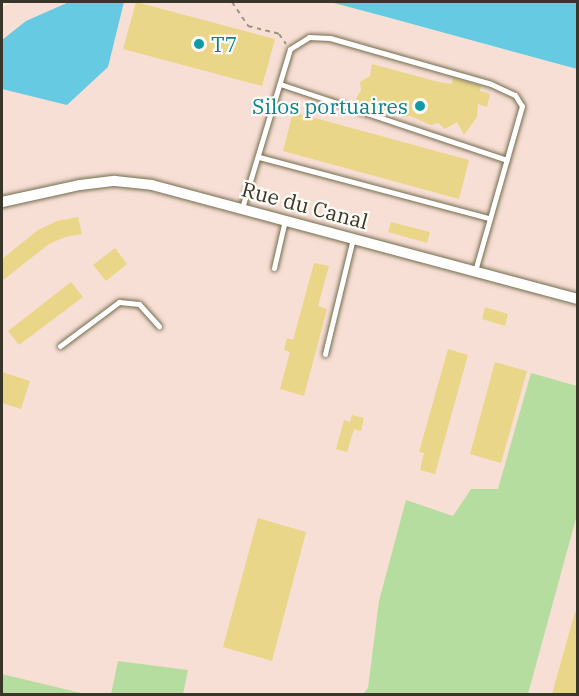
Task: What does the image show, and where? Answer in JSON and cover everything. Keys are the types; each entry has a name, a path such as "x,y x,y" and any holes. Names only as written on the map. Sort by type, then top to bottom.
{"street":[{"name":"Rue du Canal","path":"2,202 19,201 69,187 115,181 152,185 578,299"},
{"name":"Rue du Canal","path":"2,212 19,201"}],"lane":[{"path":"243,208 290,49 309,37 330,38 491,84 515,95 522,106 475,271"},
{"path":"280,84 507,160"},
{"path":"259,157 489,218"},
{"path":"274,268 285,220"},
{"path":"325,354 353,238"},
{"path":"60,346 120,302 140,304 159,326"}],"path":[{"path":"232,2 248,26 279,34 290,49"}],"shaded area":[{"path":"12,2 330,2 577,69 577,694 2,694 2,8"}],"green space":[{"path":"531,373 577,386 578,511 528,694 363,694 368,688 379,601 406,500 453,516 471,489 498,489"},
{"path":"118,661 188,670 183,694 111,694"},
{"path":"2,674 85,694 2,694"}],"water":[{"path":"69,2 124,2 108,67 67,105 2,89 2,40 26,21"},
{"path":"330,2 577,2 577,69 379,15"}],"building":[{"name":"T7","path":"136,2 275,39 262,86 123,49"},
{"path":"372,64 439,82 452,84 453,78 481,86 480,91 490,94 487,107 478,104 477,117 464,135 457,122 445,129 438,123 431,125 410,116 403,117 397,112 391,113 382,108 374,109 369,103 361,105 356,99 361,90 360,82 370,76"},
{"path":"293,112 469,160 459,199 283,151"},
{"path":"78,217 82,234 65,237 49,244 2,281 2,259 38,230 57,221"},
{"path":"391,222 430,232 427,243 388,232"},
{"path":"115,248 127,264 106,281 93,265"},
{"path":"314,263 329,266 318,306 327,309 304,396 280,389 290,352 284,350 287,338 293,340"},
{"path":"71,282 83,297 19,345 8,331"},
{"path":"485,307 508,314 505,326 482,319"},
{"path":"448,349 468,355 435,474 420,470 424,453 419,452"},
{"path":"495,362 527,371 501,463 470,454"},
{"path":"2,372 30,381 21,409 2,403"},
{"path":"352,415 364,418 361,431 354,429 347,452 336,449 344,420 350,422"},
{"path":"258,518 306,532 272,661 223,647"},
{"path":"575,612 578,612 578,694 552,694"}],"place":[{"name":"T7","path":"199,44"},
{"name":"Silos portuaires","path":"420,106"}]}
